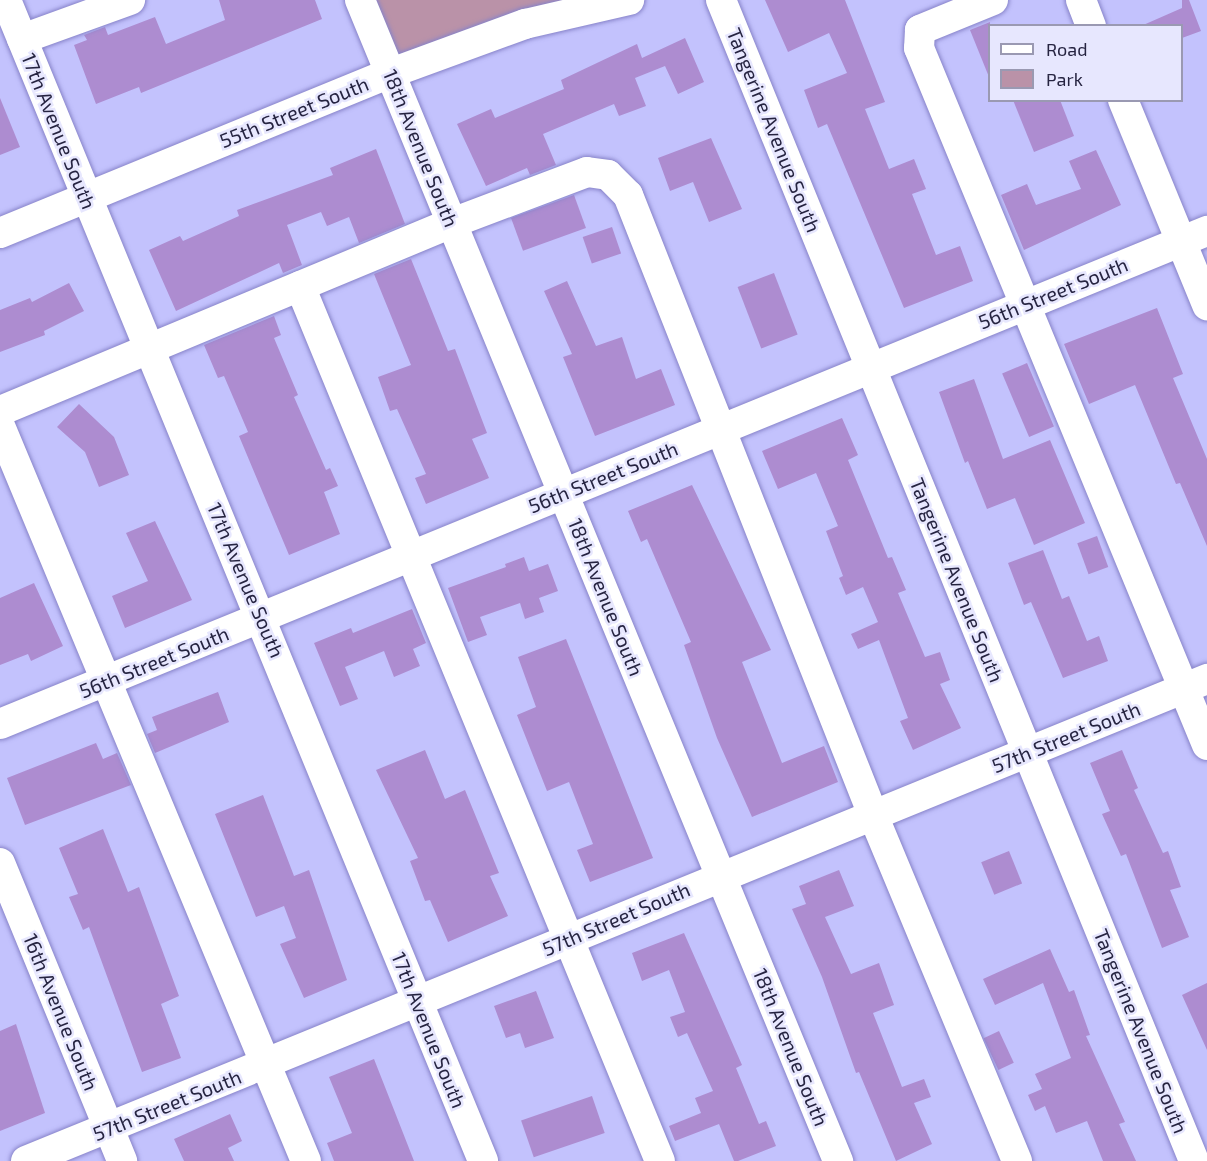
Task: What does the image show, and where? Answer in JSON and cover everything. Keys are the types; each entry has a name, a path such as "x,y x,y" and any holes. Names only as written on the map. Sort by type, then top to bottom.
{"street":[{"name":"17th Avenue South","path":"6,0 262,617 483,1161"},
{"path":"22,39 130,0"},
{"name":"18th Avenue South","path":"360,0 838,1161"},
{"name":"55th Street South","path":"0,233 391,73 525,24 629,0"},
{"name":"Tangerine Avenue South","path":"721,0 1194,1161"},
{"path":"993,0 920,30 919,48 1024,306 1196,684 1207,745"},
{"path":"1081,0 1090,24"},
{"path":"1123,102 1194,236 1207,305"},
{"path":"0,411 452,223 587,172 608,175 628,195 873,815 1017,1161"},
{"name":"56th Street South","path":"0,724 1194,236"},
{"path":"300,286 660,1161"},
{"path":"0,426 306,1161"},
{"name":"57th Street South","path":"26,1161 109,1129 720,876 1196,684"},
{"name":"16th Avenue South","path":"0,863 122,1161"}],"green space":[{"path":"374,0 583,0 398,58"}],"building":[{"path":"219,0 315,0 322,19 141,93 139,87 96,104 74,45 87,40 84,35 105,27 108,35 155,17 166,44 225,20"},
{"path":"765,0 845,0 885,102 865,109 889,169 914,159 926,189 912,194 936,255 960,246 973,281 904,308 827,124 818,128 804,90 847,73 829,33 788,52"},
{"path":"1182,0 1189,0 1201,31 1183,38 1183,24 1146,24 1182,8"},
{"path":"990,22 988,24 988,75 970,30"},
{"path":"685,38 704,82 678,94 665,66 635,78 646,106 619,116 614,104 543,134 556,165 530,175 527,168 486,186 457,124 491,109 495,118 564,89 561,80 637,44 642,58"},
{"path":"0,98 20,147 0,155"},
{"path":"1014,102 1061,102 1074,136 1034,152"},
{"path":"711,138 742,209 709,222 693,182 670,191 658,158"},
{"path":"376,149 405,224 359,243 349,217 327,226 321,212 287,225 302,265 283,273 279,263 176,311 149,250 180,236 183,241 239,216 237,210 333,175 330,168"},
{"path":"1096,150 1121,205 1024,250 1001,195 1027,184 1036,205 1081,189 1069,161"},
{"path":"574,195 586,228 523,251 511,218"},
{"path":"612,227 621,253 592,264 583,237"},
{"path":"411,259 448,351 455,349 487,433 472,439 489,478 426,504 415,478 426,474 397,409 390,411 378,377 411,365 374,274"},
{"path":"774,273 798,335 761,349 738,287"},
{"path":"567,281 596,346 622,337 636,379 661,369 675,405 595,436 563,357 572,354 544,291"},
{"path":"69,283 84,311 44,331 45,335 0,352 0,310 30,298 32,302"},
{"path":"1157,308 1183,374 1173,378 1207,459 1207,546 1180,483 1176,484 1135,385 1089,404 1064,344"},
{"path":"274,316 281,335 274,338 298,395 294,397 326,470 330,468 338,486 324,492 340,534 289,555 239,436 248,432 224,376 218,378 204,345"},
{"path":"1027,363 1054,427 1029,437 1002,374"},
{"path":"974,379 1003,459 1050,440 1085,523 1034,545 1015,498 987,509 968,461 965,463 939,392"},
{"path":"79,404 114,437 129,475 99,487 85,452 57,427"},
{"path":"842,418 858,455 848,460 888,558 892,557 906,590 898,593 925,657 940,652 950,680 940,684 961,728 913,750 900,721 908,718 879,640 858,649 851,634 878,622 863,587 846,595 839,578 843,576 826,531 838,526 816,473 778,489 762,451"},
{"path":"692,485 771,650 742,662 782,763 824,746 838,782 752,817 717,738 684,645 691,642 647,539 641,542 628,511"},
{"path":"155,521 192,600 125,628 112,596 148,581 126,533"},
{"path":"1097,536 1108,567 1089,574 1077,543"},
{"path":"1043,550 1062,599 1069,596 1087,641 1099,636 1108,661 1063,678 1031,602 1024,605 1008,563"},
{"path":"524,557 529,571 548,564 558,591 539,598 544,612 525,619 520,603 480,617 487,635 468,642 448,588 506,567 505,564"},
{"path":"34,583 63,646 31,661 28,654 0,665 0,598"},
{"path":"412,609 426,643 413,649 420,666 394,677 384,651 345,667 358,699 340,706 314,643 351,628 353,633"},
{"path":"566,639 653,858 590,882 577,850 593,844 569,782 547,791 517,715 536,707 518,657"},
{"path":"218,692 229,722 155,753 147,734 157,730 152,717"},
{"path":"96,743 103,759 117,753 131,785 25,825 7,778"},
{"path":"425,750 445,799 465,790 499,873 490,876 508,916 448,942 430,900 425,901 410,861 418,858 376,770"},
{"path":"1122,750 1138,788 1134,790 1163,853 1168,851 1181,887 1170,890 1189,937 1162,948 1126,854 1121,856 1102,814 1110,811 1090,763"},
{"path":"263,795 294,876 309,870 347,980 304,998 280,944 296,938 284,906 256,917 215,814"},
{"path":"103,829 128,892 139,887 179,996 161,1004 181,1058 142,1072 89,927 83,930 69,897 78,894 59,848"},
{"path":"1009,851 1022,883 994,895 981,862"},
{"path":"839,870 854,906 825,917 851,974 879,963 894,1005 873,1013 902,1087 924,1079 931,1097 914,1103 932,1144 896,1161 859,1072 856,1073 822,977 792,909 806,904 799,886"},
{"path":"684,933 742,1065 736,1068 759,1124 766,1121 776,1146 738,1161 734,1161 719,1124 675,1141 669,1126 701,1113 695,1098 713,1091 687,1033 678,1037 670,1017 685,1012 669,970 642,981 632,953"},
{"path":"1050,949 1069,992 1074,990 1090,1035 1086,1036 1125,1122 1119,1124 1136,1161 1103,1161 1087,1121 1056,1133 1045,1106 1035,1111 1028,1095 1042,1089 1035,1074 1071,1058 1043,983 995,1005 983,979"},
{"path":"1207,983 1207,1050 1182,995"},
{"path":"536,991 554,1038 525,1048 520,1033 506,1038 494,1006"},
{"path":"16,1024 45,1113 0,1131 0,1031"},
{"path":"999,1031 1014,1063 998,1070 984,1038"},
{"path":"374,1059 414,1161 334,1161 327,1143 352,1133 329,1077"},
{"path":"592,1096 605,1133 534,1157 521,1120"},
{"path":"230,1114 242,1141 228,1148 234,1161 184,1161 174,1139"}]}
